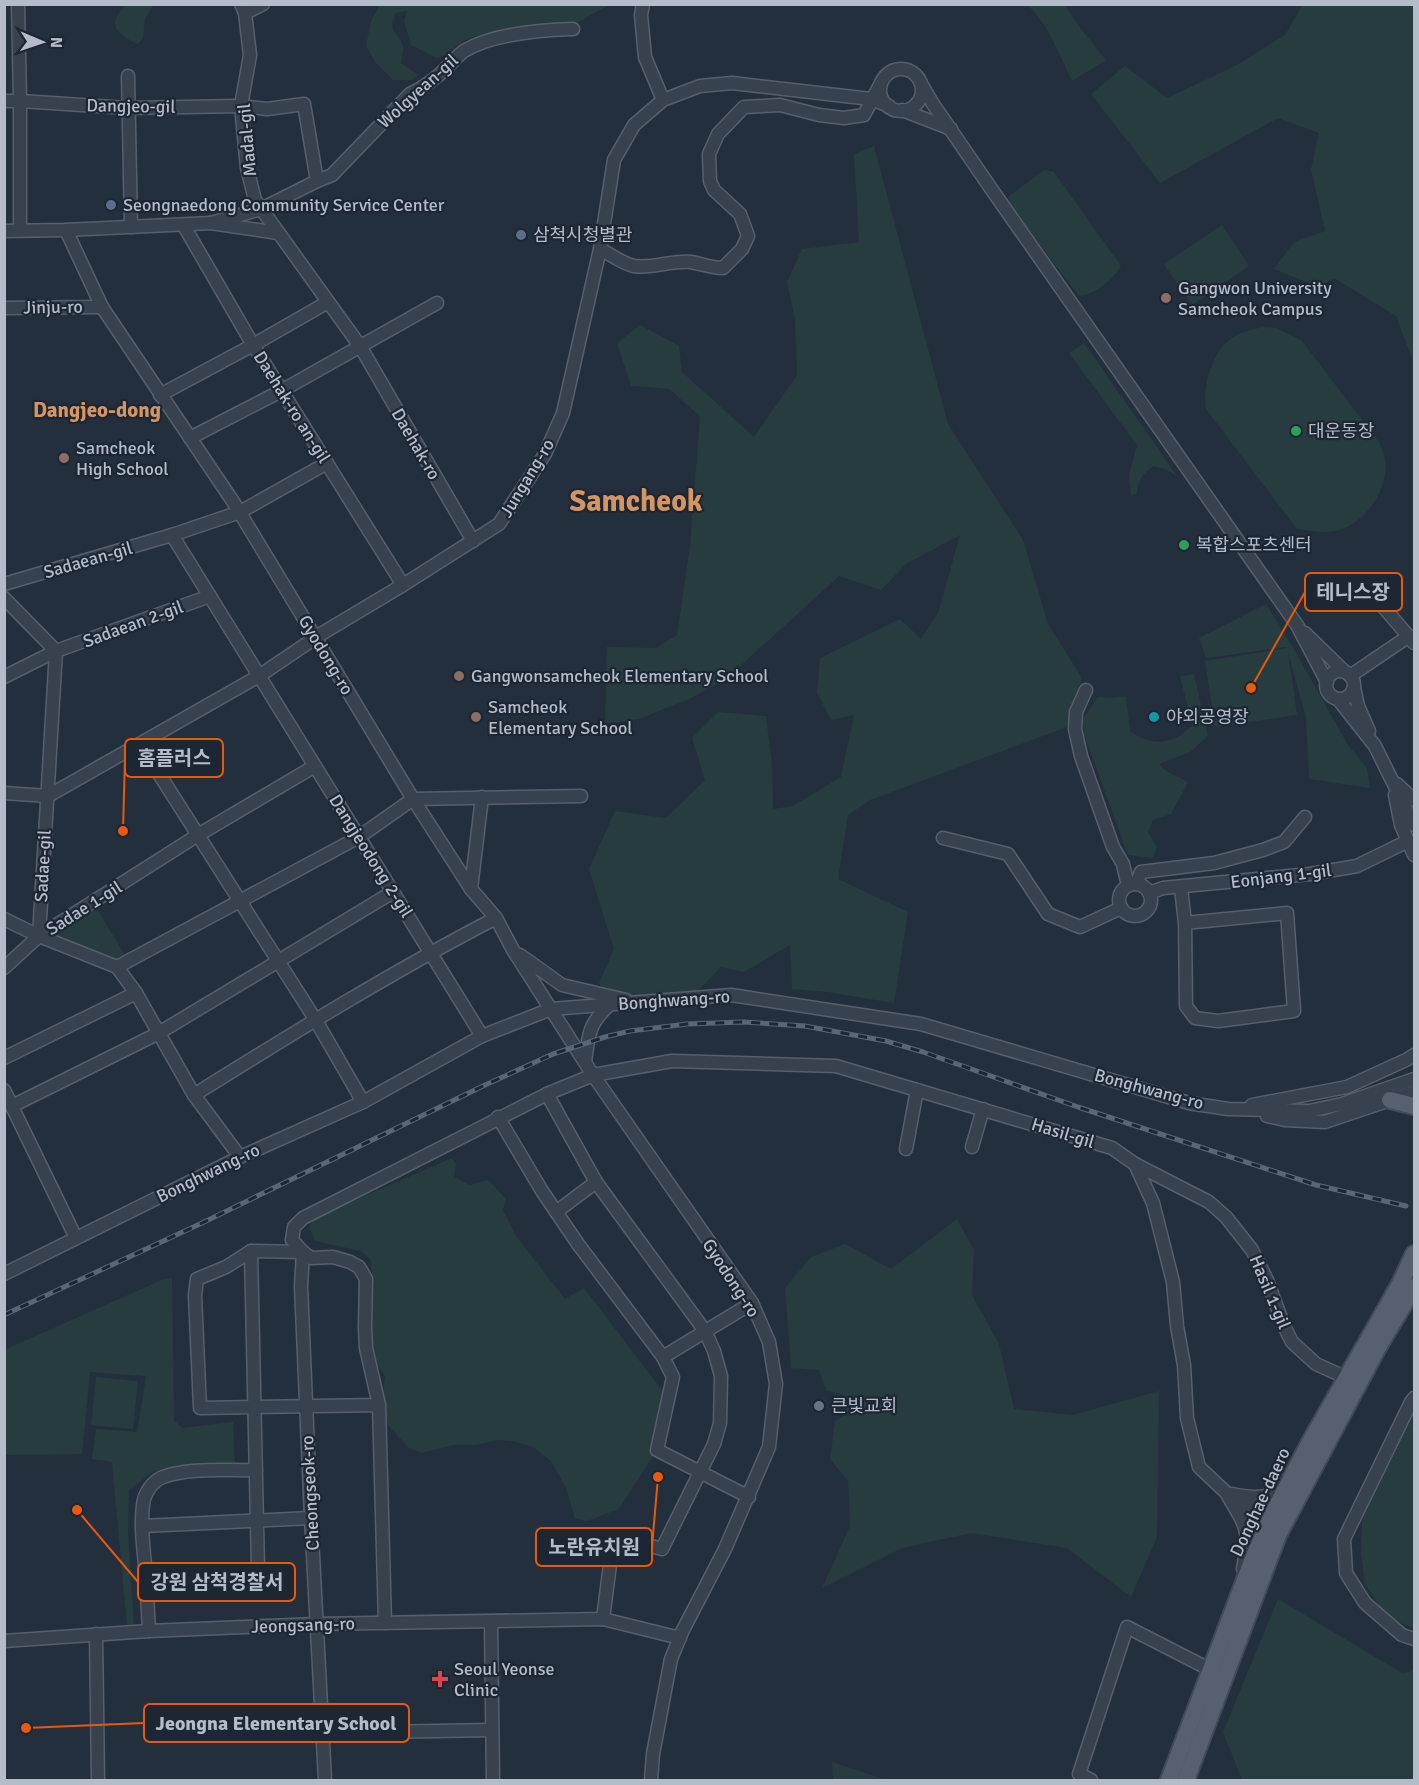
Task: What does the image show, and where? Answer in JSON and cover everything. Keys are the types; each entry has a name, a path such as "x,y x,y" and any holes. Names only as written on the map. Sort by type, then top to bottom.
{"main road":[{"path":"1390,1100 1414,1106"},
{"name":"Donghae-daero","path":"1185,1780 1231,1658 1278,1520 1309,1444 1400,1284 1414,1254"},
{"name":"Donghae-daero","path":"1169,1780 1252,1561 1414,1287"}],"street":[{"path":"18,4 20,230"},
{"path":"243,9 263,4"},
{"path":"643,4 641,15 645,57 663,100"},
{"name":"Madal-gil","path":"243,9 250,55 241,106 247,168 255,200 278,233"},
{"name":"Wolgyean-gil","path":"261,209 332,175 410,94 434,79 462,52 481,43 503,38 550,29 573,29"},
{"path":"600,249 632,266 692,262 712,268 723,268 742,249 748,236 740,214 714,190 710,181 709,154 726,123 744,107 780,105 819,115 844,118 864,115 871,99 890,72 899,69 913,72 1074,308 1297,625 1327,682 1327,691 1338,699 1375,746"},
{"path":"128,76 131,227"},
{"path":"902,110 910,108 919,101 922,89 920,82"},
{"name":"Jungang-ro","path":"48,796 260,676 316,638 499,524 545,454 563,413 600,249 614,160 634,125 663,100 700,86 732,83 871,99 889,106"},
{"path":"881,83 881,96 889,106 951,129"},
{"name":"Dangjeo-gil","path":"4,101 20,100 128,108 241,106"},
{"path":"241,106 267,109 304,104 316,181"},
{"path":"4,231 184,226 211,223 261,209"},
{"path":"211,223 278,233"},
{"name":"Daehak-ro an-gil","path":"184,226 281,391 403,585"},
{"name":"Gyodong-ro","path":"66,230 102,307 240,512 413,799 471,889 496,918 513,950 593,1075 752,1303 770,1342 777,1384 769,1447 725,1549 671,1659 652,1754 651,1780"},
{"name":"Daehak-ro","path":"278,233 360,346 473,541"},
{"path":"160,394 328,302"},
{"path":"190,438 281,391 437,303"},
{"name":"Jinju-ro","path":"4,308 102,307"},
{"path":"172,535 240,512 327,463"},
{"name":"Sadaean-gil","path":"4,584 172,535"},
{"name":"Sadaean 2-gil","path":"172,535 260,676"},
{"path":"1338,699 1347,698 1350,678 1412,639 1364,584"},
{"name":"Sadaean 2-gil","path":"56,651 210,596"},
{"path":"4,598 56,651 48,796 4,793"},
{"path":"1297,625 1350,678 1358,706 1375,746 1414,825"},
{"path":"4,676 56,651"},
{"path":"1327,682 1336,672 1350,678"},
{"name":"Dangjeodong 2-gil","path":"260,676 482,1036"},
{"path":"1086,690 1077,712 1076,729 1081,756 1113,847 1132,885"},
{"path":"140,744 315,1019 363,1102"},
{"name":"Sadae 1-gil","path":"39,936 198,835 315,766"},
{"path":"1392,779 1414,800"},
{"path":"1392,779 1401,825 1414,855"},
{"name":"Sadae-gil","path":"4,919 39,936 48,796"},
{"path":"240,1157 194,1095 157,1034 136,993 117,967 359,837 413,799 581,796"},
{"path":"471,889 482,797"},
{"path":"1132,885 1145,888 1149,893 1150,905 1142,914 1130,915 1121,908 1119,897 1122,890 1132,885 1141,872 1214,863 1248,855 1284,842 1305,817"},
{"path":"943,838 1008,854 1048,914 1080,927 1121,908"},
{"name":"Eonjang 1-gil","path":"1149,893 1163,888 1310,874 1357,866 1408,842"},
{"path":"1181,888 1185,923 1186,1006 1195,1018 1218,1021 1294,1011 1287,914 1185,923"},
{"path":"12,1106 157,1034 393,892"},
{"path":"194,1095 315,1019 431,952 496,918"},
{"path":"4,968 39,936"},
{"name":"Sadae 1-gil","path":"39,936 117,967"},
{"path":"513,950 562,985 636,1002"},
{"path":"4,1058 136,993"},
{"name":"Bonghwang-ro","path":"4,1274 240,1157 363,1102 482,1036 551,1009 731,995 921,1024 1189,1103 1228,1109 1309,1112 1342,1104 1414,1079"},
{"path":"585,1062 590,1030 596,1018 609,1005"},
{"path":"1393,1066 1414,1048"},
{"path":"1228,1109 1347,1087 1414,1055"},
{"name":"Hasil-gil","path":"593,1075 672,1061 836,1066 1112,1148 1135,1164"},
{"name":"Cheongseok-ro","path":"325,1780 306,1405 303,1252 292,1240 294,1227 303,1218 498,1117 593,1075"},
{"path":"4,1090 76,1238"},
{"path":"906,1149 917,1090"},
{"path":"1228,1109 1285,1120 1325,1122 1414,1092"},
{"path":"547,1094 596,1182 705,1331 721,1376 720,1423 714,1444 662,1549 633,1541 613,1541 603,1619"},
{"path":"972,1147 983,1109"},
{"path":"498,1117 556,1212 663,1358 673,1377 657,1450 700,1474 749,1497"},
{"path":"1135,1164 1153,1203 1173,1282 1177,1326 1184,1365 1187,1418 1199,1467 1234,1500 1278,1520"},
{"name":"Hasil 1-gil","path":"1135,1164 1209,1202 1226,1217 1252,1250 1268,1280 1292,1342 1316,1364 1347,1378"},
{"path":"556,1212 596,1182"},
{"path":"146,1575 258,1569 251,1251"},
{"path":"379,1405 200,1408 195,1295 197,1279 226,1267 251,1251 303,1252 311,1258 333,1257 359,1267 366,1279 366,1348 379,1405 385,1623"},
{"path":"663,1358 752,1303"},
{"path":"1414,1398 1344,1539 1346,1573 1365,1603 1402,1635 1414,1639"},
{"path":"1226,1493 1265,1497 1276,1492 1284,1476 1309,1444"},
{"path":"149,1631 143,1526 143,1503 148,1488 161,1477 180,1473 256,1470"},
{"path":"1226,1493 1246,1526 1248,1544 1242,1576 1232,1603 1228,1625"},
{"path":"143,1526 311,1518"},
{"name":"Jeongsang-ro","path":"4,1641 149,1631 317,1624 603,1619 680,1638"},
{"path":"491,1622 493,1780"},
{"path":"1091,1780 1079,1774 1127,1627 1211,1670"},
{"path":"96,1634 98,1780"},
{"path":"323,1733 492,1730"}],"green space":[{"path":"1303,4 1414,5 1414,358 1412,358 1396,316 1334,278 1318,287 1274,269 1294,242 1325,231 1311,169 1319,133 1278,118 1160,183 1091,94 1125,66 1167,98 1235,66 1285,35"},
{"path":"126,5 153,5 145,19 143,38 138,44 116,28 116,18"},
{"path":"380,5 609,5 573,25 481,34 463,41 445,55 437,58 411,45 404,21 407,11 396,13 392,25 403,47 401,63 418,75 412,80 393,80 376,63 366,46 371,21"},
{"path":"1027,5 1065,5 1106,60 1072,81 1047,30"},
{"path":"874,146 948,424 1023,540 1048,624 1082,678 1067,727 870,800 848,815 838,879 908,912 894,1003 828,992 792,989 790,945 744,972 721,967 690,999 609,997 599,983 614,949 589,869 615,811 666,818 705,780 692,738 718,712 766,716 772,764 773,809 793,806 841,777 854,715 831,720 817,693 820,658 900,619 921,639 938,613 960,535 906,564 881,590 839,576 726,679 689,699 639,719 605,724 607,647 656,648 677,635 690,546 700,416 669,389 631,386 617,343 640,325 679,346 682,372 754,437 797,375 795,319 787,282 802,249 859,242 854,154"},
{"path":"1044,170 1054,172 1121,266 1103,286 1091,293 1079,296 1010,206 1008,197"},
{"path":"1222,225 1249,266 1192,305 1164,264"},
{"path":"1263,327 1276,328 1302,341 1383,450 1386,467 1381,490 1368,511 1349,526 1323,532 1297,529 1206,409 1207,378 1219,351 1224,344 1237,335"},
{"path":"1084,343 1177,476 1166,469 1154,466 1142,477 1137,493 1131,496 1129,475 1137,445 1069,353"},
{"path":"1266,604 1348,745 1367,768 1370,788 1309,779 1306,717 1288,653 1297,715 1215,727 1205,661 1287,648 1206,658 1199,638"},
{"path":"1194,674 1208,736 1190,752 1159,764 1166,771 1188,782 1171,814 1153,820 1148,832 1157,847 1153,858 1128,855 1084,734 1083,719 1098,697 1126,696 1130,731 1146,740 1163,742 1178,737 1192,725 1180,676"},
{"path":"94,904 128,960 112,970 44,935"},
{"path":"452,1158 456,1164 454,1177 469,1185 488,1180 506,1199 503,1210 516,1236 565,1299 584,1288 667,1400 660,1445 619,1509 587,1521 575,1518 566,1488 551,1461 533,1447 513,1441 497,1440 476,1445 453,1445 422,1453 409,1448 386,1423 383,1396 385,1376 373,1358 369,1323 373,1309 371,1260 361,1251 315,1241 309,1227 314,1218"},
{"path":"957,1219 974,1250 972,1295 999,1344 1014,1409 1073,1415 1159,1391 1157,1537 1131,1597 1067,1548 971,1533 902,1548 822,1588 850,1526 848,1481 830,1459 835,1421 845,1415 846,1396 826,1390 819,1370 791,1368 785,1288 811,1257 845,1244 891,1269"},
{"path":"172,1278 174,1420 182,1428 233,1422 235,1469 154,1471 129,1490 128,1532 134,1626 127,1627 112,1462 92,1459 96,1429 137,1432 146,1376 90,1372 82,1454 5,1455 4,1350 164,1279"},
{"path":"96,1377 138,1381 133,1429 91,1425"},
{"path":"1414,1411 1414,1628 1401,1623 1381,1608 1365,1584 1361,1553 1362,1521 1377,1485"},
{"path":"1278,1599 1402,1673 1414,1671 1414,1780 1242,1780 1223,1732"},
{"path":"832,1762 886,1780 833,1780"}],"railway":[{"path":"4,1315 202,1223 553,1054 630,1031 687,1024 743,1022 805,1026 886,1041 1316,1185 1406,1206"}],"place":[{"name":"Seongnaedong Community Service Center","path":"111,205"},
{"name":"삼척시청별관","path":"521,235"},
{"name":"Gangwon University Samcheok Campus","path":"1166,298"},
{"name":"대운동장","path":"1296,431"},
{"name":"Samcheok High School","path":"64,458"},
{"name":"복합스포츠센터","path":"1184,545"},
{"name":"Gangwonsamcheok Elementary School","path":"459,676"},
{"name":"테니스장","path":"1251,688"},
{"name":"Samcheok Elementary School","path":"476,717"},
{"name":"야외공영장","path":"1154,717"},
{"name":"홈플러스","path":"123,831"},
{"name":"큰빛교회","path":"819,1406"},
{"name":"노란유치원","path":"658,1477"},
{"name":"강원 삼척경찰서","path":"77,1510"},
{"name":"Seoul Yeonse Clinic","path":"440,1679"},
{"name":"Jeongna Elementary School","path":"26,1728"}],"district":[{"name":"Dangjeo-dong","path":"97,410"},
{"name":"Samcheok","path":"636,501"}]}
